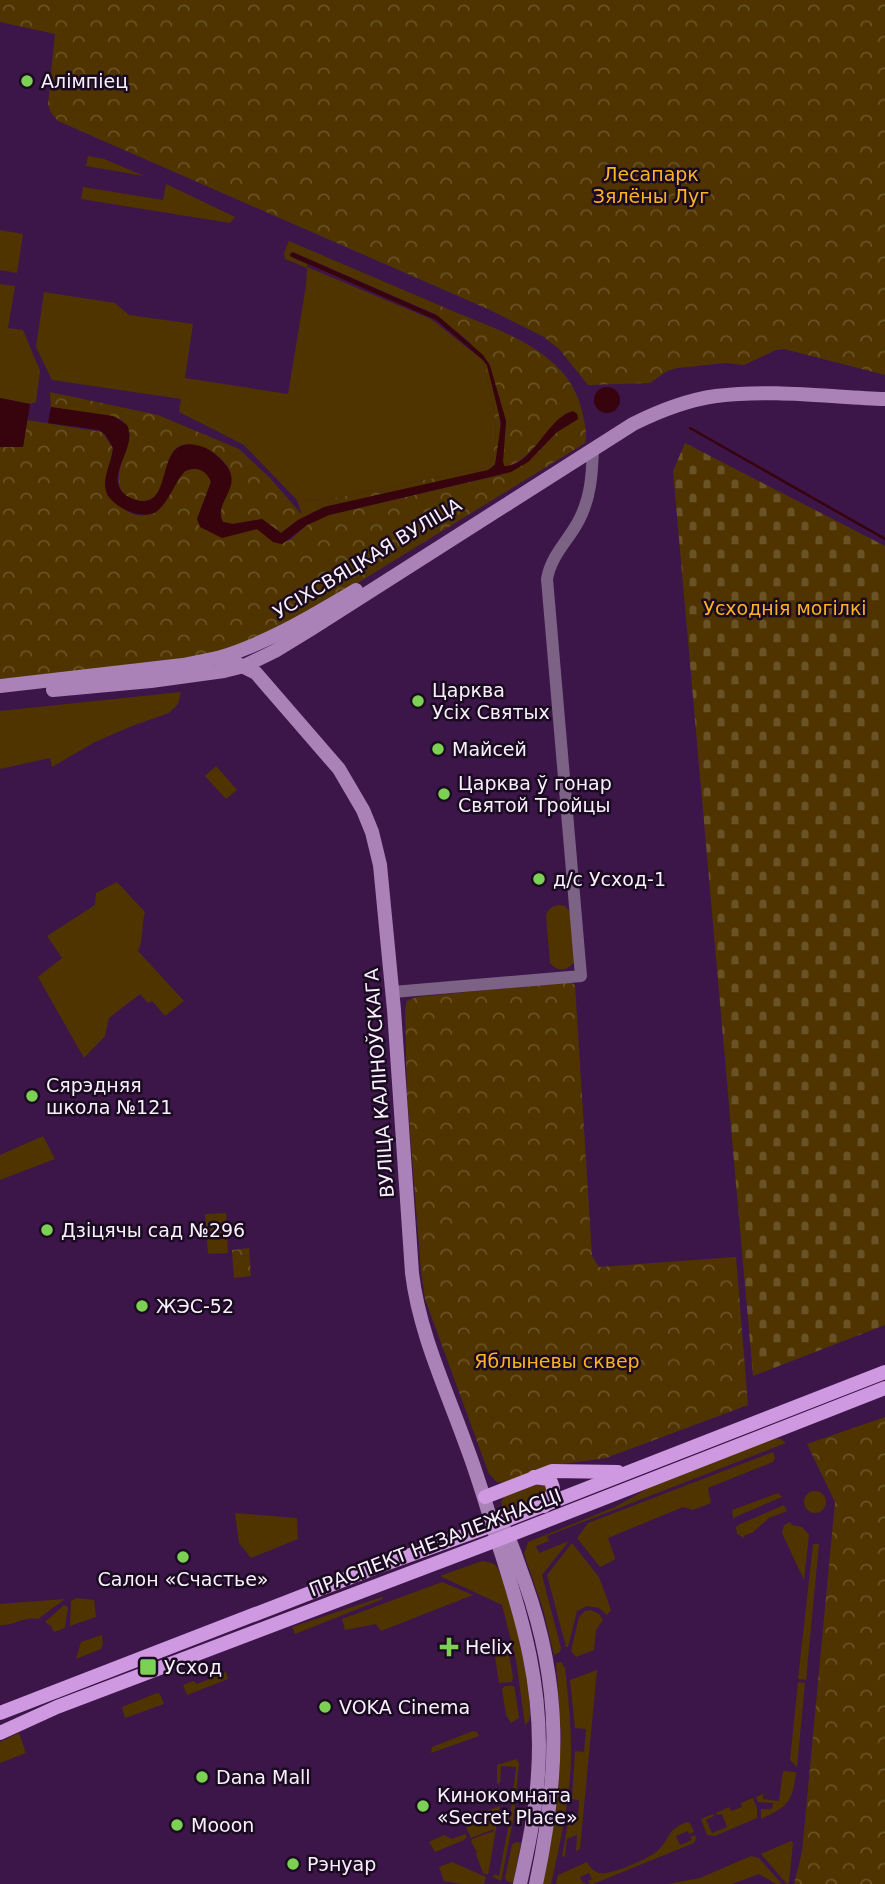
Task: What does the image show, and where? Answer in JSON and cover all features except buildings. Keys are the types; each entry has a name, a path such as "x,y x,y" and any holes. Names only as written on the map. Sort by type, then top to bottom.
{"main road":[{"name":"УСІХСВЯЦКАЯ ВУЛІЦА","path":"216,658 271,645 514,501 535,485 646,418 713,397 748,394 885,400"},
{"name":"УСІХСВЯЦКАЯ ВУЛІЦА","path":"243,666 260,658 271,645"},
{"path":"266,683 271,645"},
{"name":"ВУЛІЦА КАЛІНОЎСКАГА","path":"0,686 183,665 216,658 243,666 266,683 339,769 368,821 380,865 393,992 416,1299 427,1338 500,1531"},
{"path":"260,658 266,683"},
{"path":"0,694 150,681 243,666"},
{"name":"ПРАСПЕКТ НЕЗАЛЕЖНАСЦІ","path":"0,1713 377,1567 500,1531 544,1506 885,1372"},
{"name":"ПРАСПЕКТ НЕЗАЛЕЖНАСЦІ","path":"0,1733 57,1707 500,1531 885,1388"},
{"path":"485,1497 533,1477 560,1470 604,1473 629,1471"},
{"path":"533,1477 549,1479 554,1487 554,1493 544,1506"},
{"path":"500,1531 532,1664 538,1708 536,1802 520,1884"},
{"path":"500,1531 534,1610 547,1662 552,1702 552,1785 548,1824 536,1884"}],"street":[{"path":"393,992 581,976 547,579 555,555 579,521 587,503 593,449"}],"green space":[{"name":"Лесапарк Зялёны Луг","path":"0,0 885,0 885,375 784,349 744,365 726,363 677,368 667,371 650,383 588,385 559,349 544,337 490,310 58,121 48,104 55,34 0,22"},
{"path":"88,156 104,159 144,176 86,166"},
{"path":"166,184 235,217 230,223 81,199 83,187 163,200"},
{"path":"0,230 23,234 17,273 0,270"},
{"path":"289,241 441,306 435,314 293,252 289,254 307,264 307,267 431,319 484,361 495,428 489,467 330,499 297,500 244,445 179,412 181,399 52,380 36,347 44,292 115,303 129,315 193,324 185,378 288,394 307,268 285,259 284,253"},
{"path":"0,284 15,286 8,328 23,330 40,371 36,402 30,404 0,398"},
{"path":"441,306 526,344 545,356 561,371 574,389 582,411 586,431 585,443 330,600 262,637 194,659 0,679 0,447 23,447 27,420 102,432 113,448 107,495 134,514 153,512 184,472 196,469 207,474 211,482 197,519 257,529 279,544 290,540 307,525 329,515 500,475 528,462 557,432 578,419 577,414 566,413 529,453 512,465 504,466 506,421 489,363 467,340 435,314"},
{"path":"484,361 497,404 501,434 497,460 490,470 324,507 298,520 281,533 262,519 233,524 223,522 221,508 230,486 230,471 218,456 201,447 178,447 168,461 160,489 155,496 148,500 135,500 126,495 119,481 130,435 123,421 51,407 50,392 158,415 239,449 270,478 302,515 297,500 330,499 489,467 495,428"},
{"name":"Усходнія могілкі","path":"685,443 885,546 885,1325 753,1376 673,471"},
{"path":"181,692 178,704 169,713 95,742 52,767 50,758 0,769 0,711"},
{"path":"216,766 237,790 226,799 205,776"},
{"path":"117,882 145,912 138,951 184,1001 165,1016 152,1001 148,1003 140,994 109,1018 105,1036 84,1058 38,977 62,958 47,936 95,905 96,893"},
{"path":"565,906 571,913 575,960 570,967 563,969 550,963 546,915 551,908"},
{"name":"Яблыневы сквер","path":"569,982 575,985 592,1256 599,1267 736,1257 748,1405 606,1458 548,1466 507,1483 497,1482 489,1474 425,1299 407,1094 405,1009 407,1001 416,997"},
{"path":"43,1136 55,1159 0,1180 0,1155"},
{"path":"226,1213 228,1253 208,1254 205,1214"},
{"path":"249,1248 251,1276 234,1278 232,1250"},
{"path":"885,1417 885,1884 794,1884 802,1852 835,1502 807,1444"},
{"path":"772,1438 786,1443 547,1536 549,1541 536,1546 539,1553 569,1541 542,1575 561,1648 560,1652 554,1655 543,1609 524,1554 528,1542 615,1507 661,1481"},
{"path":"773,1452 773,1462 708,1488 711,1503 693,1510 683,1507 608,1538 615,1558 600,1567 577,1538 588,1523"},
{"path":"546,1481 548,1495 509,1510 502,1507 501,1501 505,1496"},
{"path":"811,1491 819,1491 826,1498 826,1506 819,1513 811,1513 804,1506 804,1498"},
{"path":"778,1493 782,1497 733,1518 732,1510"},
{"path":"784,1505 787,1511 769,1518 744,1538 737,1534 736,1527 740,1524"},
{"path":"235,1513 297,1518 298,1539 251,1558 239,1543"},
{"path":"790,1522 802,1527 809,1535 804,1580 782,1533 784,1525"},
{"path":"572,1543 599,1577 611,1610 607,1615 599,1608 587,1606 577,1611 566,1647 547,1575"},
{"path":"813,1544 819,1544 806,1680 798,1679"},
{"path":"482,1561 497,1567 514,1616 530,1704 530,1718 525,1725 516,1660 502,1605 440,1576"},
{"path":"442,1582 473,1595 381,1631 376,1624 345,1630 342,1619"},
{"path":"382,1597 383,1599 295,1634 292,1627"},
{"path":"77,1598 94,1600 96,1617 70,1626 71,1601"},
{"path":"65,1599 38,1619 0,1625 0,1604"},
{"path":"64,1605 68,1607 65,1628 54,1632 45,1622"},
{"path":"591,1610 603,1620 596,1630 594,1650 576,1657 571,1651 579,1617 585,1611"},
{"path":"102,1635 101,1649 76,1659 81,1642"},
{"path":"506,1653 509,1655 512,1682 499,1683 495,1657"},
{"path":"561,1662 565,1668 569,1709 570,1777 551,1884 541,1884 556,1805 559,1773 561,1734 556,1663"},
{"path":"597,1670 580,1849 576,1851 577,1835 567,1839 565,1856 562,1857 569,1816 578,1816 579,1800 572,1799 575,1751 584,1752 586,1729 575,1728 570,1680"},
{"path":"226,1672 228,1679 187,1695 183,1685 193,1681 197,1684"},
{"path":"798,1682 805,1683 797,1767 790,1760"},
{"path":"505,1686 514,1686 515,1690 519,1718 511,1723 506,1715 502,1689"},
{"path":"157,1693 164,1704 125,1718 122,1707"},
{"path":"473,1731 479,1736 431,1753 432,1747"},
{"path":"19,1733 26,1753 0,1763 0,1742"},
{"path":"516,1759 519,1763 514,1816 501,1881 493,1877 494,1874 499,1876 516,1767 501,1766 500,1783 497,1784 497,1765"},
{"path":"783,1771 796,1772 790,1797 783,1807 761,1819 761,1809 772,1809 773,1803 758,1802 756,1797 763,1794 763,1799 779,1801"},
{"path":"753,1798 757,1818 715,1836 707,1835 701,1819 713,1814 714,1816 706,1820 712,1833 727,1827 722,1814 716,1813 729,1807 731,1811 742,1807 741,1803"},
{"path":"500,1806 488,1875 483,1873 471,1842 472,1839 494,1829 471,1838 466,1827 481,1819 480,1813"},
{"path":"687,1822 694,1832 689,1834 688,1831 676,1836 680,1845 692,1840 690,1837 695,1835 694,1843 593,1884 588,1881 592,1879 589,1873 580,1877 583,1883 587,1884 556,1884 558,1875 587,1862 599,1873 619,1870 637,1863 661,1848 675,1828"},
{"path":"465,1834 467,1837 464,1840 435,1852 429,1842 444,1835 452,1839"},
{"path":"791,1841 793,1843 787,1884 761,1854"},
{"path":"521,1843 513,1883 505,1878 512,1845"},
{"path":"751,1856 759,1858 782,1884 776,1884 759,1874 732,1884 668,1884 700,1878"},
{"path":"452,1862 486,1877 484,1884 444,1881 439,1867"}],"shaded area":[{"path":"292,252 438,316 483,355 490,366 506,421 504,466 523,459 563,415 573,411 578,419 557,432 528,462 511,472 329,515 307,525 282,544 273,542 257,529 222,538 200,527 197,519 211,482 207,474 196,469 184,472 156,512 143,515 120,507 106,491 105,481 113,448 105,434 99,430 48,423 51,407 113,416 127,425 129,441 117,480 120,489 128,497 149,500 157,494 176,449 187,444 203,447 217,456 230,472 232,480 222,508 223,522 233,524 262,519 281,533 298,520 324,507 488,470 495,465 501,423 487,365 482,359 436,320 290,256"},
{"path":"607,387 616,391 620,400 616,409 607,413 598,409 594,400 598,391"},
{"path":"0,398 30,404 23,447 0,447"}],"waterway":[{"path":"690,428 885,539"}],"place":[{"name":"Алімпіец","path":"27,81"},
{"name":"Царква Усіх Святых","path":"418,701"},
{"name":"Майсей","path":"438,749"},
{"name":"Царква ў гонар Святой Тройцы","path":"444,794"},
{"name":"д/с Усход-1","path":"539,879"},
{"name":"Сярэдняя школа №121","path":"32,1096"},
{"name":"Дзіцячы сад №296","path":"47,1230"},
{"name":"ЖЭС-52","path":"142,1306"},
{"name":"Салон «Счастье»","path":"183,1557"},
{"name":"Helix","path":"449,1647"},
{"name":"Усход","path":"148,1667"},
{"name":"VOKA Cinema","path":"325,1707"},
{"name":"Dana Mall","path":"202,1777"},
{"name":"Кинокомната «Secret Place»","path":"423,1806"},
{"name":"Mooon","path":"177,1825"},
{"name":"Рэнуар","path":"293,1864"}]}
